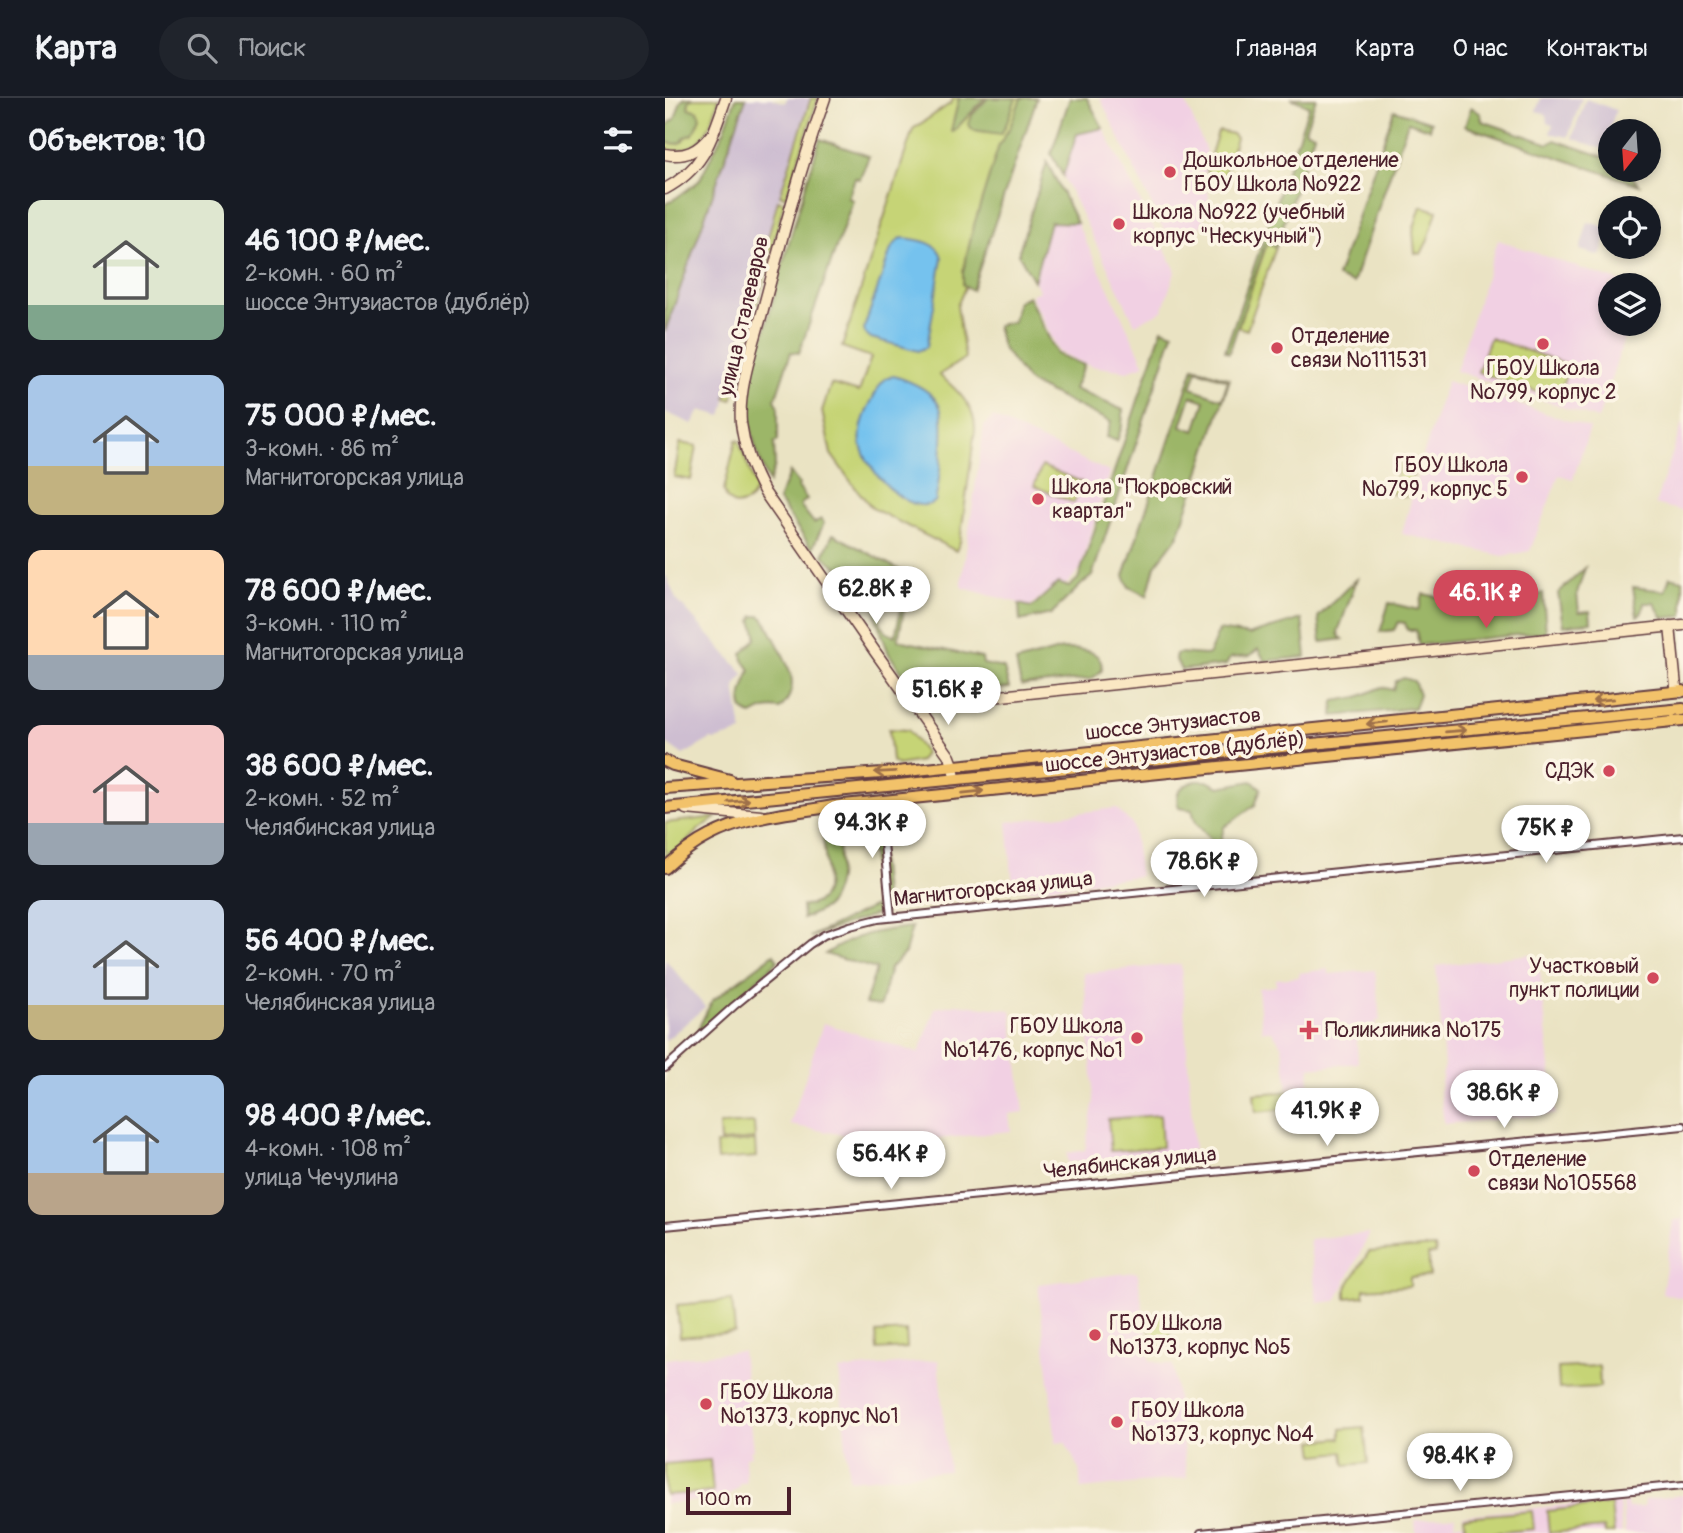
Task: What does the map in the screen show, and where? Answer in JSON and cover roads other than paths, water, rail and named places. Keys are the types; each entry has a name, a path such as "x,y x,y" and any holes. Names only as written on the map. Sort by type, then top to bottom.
{"main road":[{"path":"665,188 698,163 709,146 726,98"},
{"name":"улица Сталеваров","path":"825,98 783,232 750,357 742,398 741,422 747,452 765,493 950,757 955,779"},
{"path":"665,153 683,155 698,148 710,136 718,120"},
{"path":"914,705 1683,625"},
{"path":"1670,626 1678,691"},
{"name":"шоссе Энтузиастов","path":"665,789 897,772 1678,691"},
{"name":"шоссе Энтузиастов","path":"668,808 1683,709"},
{"name":"шоссе Энтузиастов (дублёр)","path":"668,808 764,817 880,801 1683,720"},
{"path":"665,761 740,782"},
{"path":"665,868 709,836 764,817"}],"street":[{"path":"880,801 891,917"},
{"name":"Магнитогорская улица","path":"665,1068 797,954 824,935 850,926 891,917 1683,837"},
{"name":"Челябинская улица","path":"665,1226 1683,1126"},
{"path":"1201,1533 1683,1485"}],"water":[{"path":"899,239 933,245 942,258 927,347 918,351 871,338 864,328 891,249"},
{"path":"894,376 925,390 939,405 942,423 941,452 935,502 924,505 901,497 879,478 861,445 862,427 870,403 886,378"}],"place":[{"name":"Дошкольное отделение ГБОУ Школа №922","path":"1170,172"},
{"name":"Школа №922 (учебный корпус \"Нескучный\")","path":"1119,224"},
{"name":"ГБОУ Школа №799, корпус 2","path":"1543,344"},
{"name":"Отделение связи №111531","path":"1277,348"},
{"name":"ГБОУ Школа №799, корпус 5","path":"1522,477"},
{"name":"Школа \"Покровский квартал\"","path":"1038,499"},
{"name":"СДЭК","path":"1609,771"},
{"name":"Участковый пункт полиции","path":"1653,978"},
{"name":"Поликлиника №175","path":"1309,1030"},
{"name":"ГБОУ Школа №1476, корпус №1","path":"1137,1038"},
{"name":"Отделение связи №105568","path":"1474,1171"},
{"name":"ГБОУ Школа №1373, корпус №5","path":"1095,1335"},
{"name":"ГБОУ Школа №1373, корпус №1","path":"706,1404"},
{"name":"ГБОУ Школа №1373, корпус №4","path":"1117,1422"}]}
